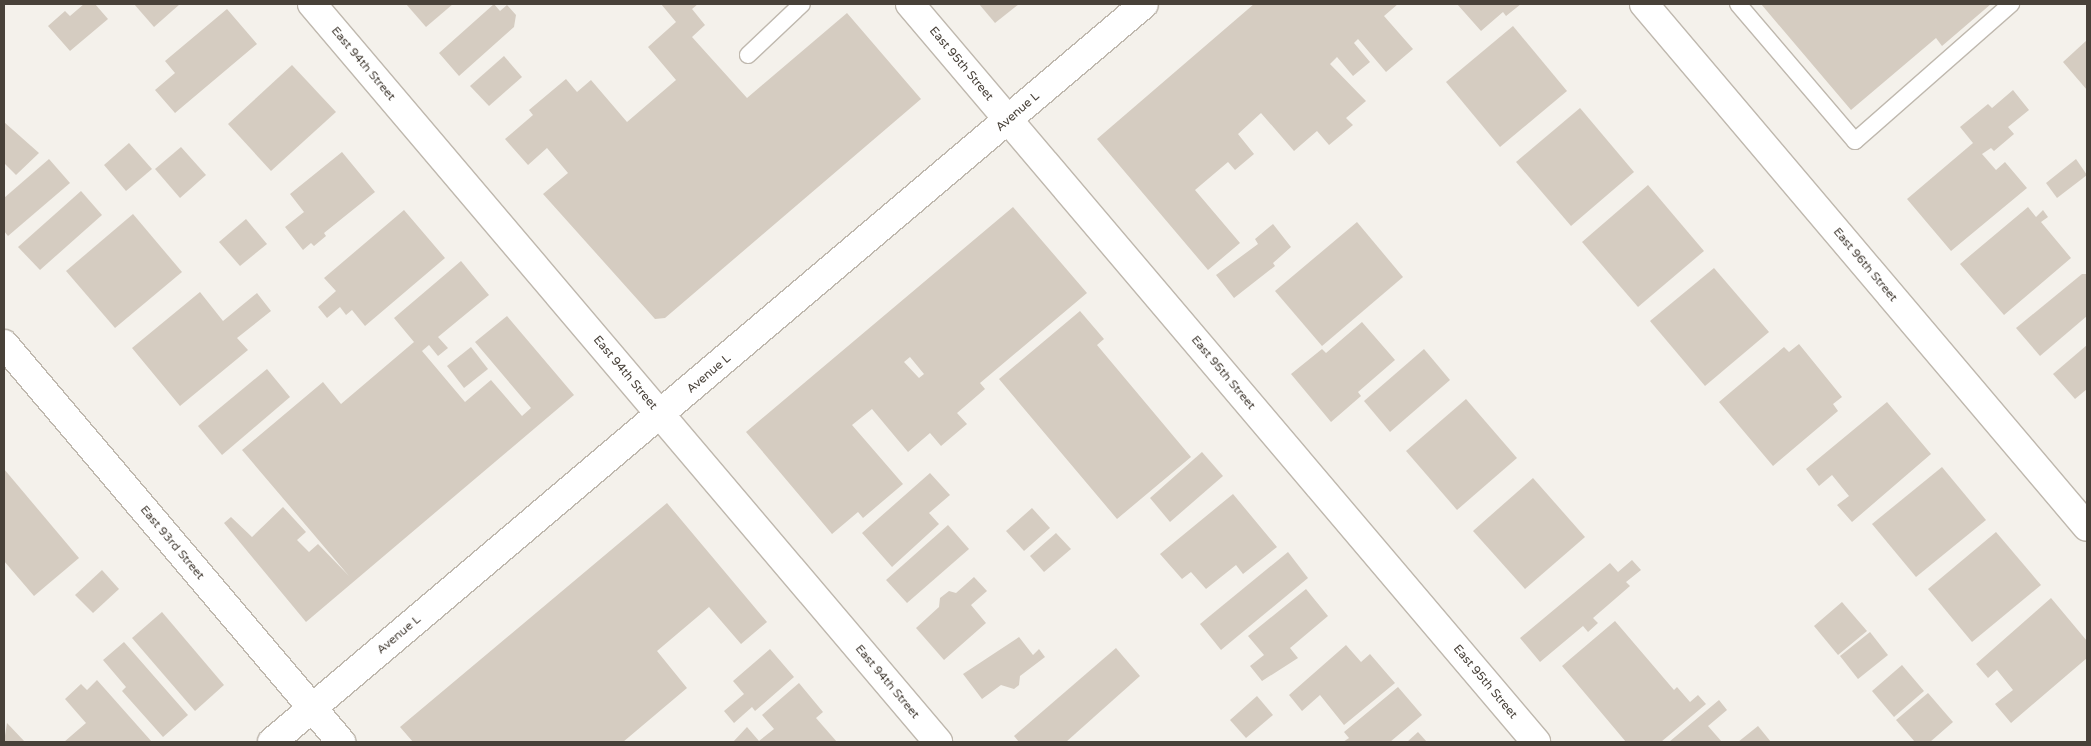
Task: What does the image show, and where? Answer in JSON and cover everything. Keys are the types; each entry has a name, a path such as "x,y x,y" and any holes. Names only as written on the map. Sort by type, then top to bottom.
{"street":[{"name":"East 94th Street","path":"312,4 938,742"},
{"name":"East 95th Street","path":"910,4 1536,742"},
{"name":"Avenue L","path":"272,742 1144,4"},
{"name":"East 96th Street","path":"1644,4 2087,526"},
{"name":"East 93rd Street","path":"4,344 341,742"}],"lane":[{"path":"748,55 802,4"},
{"path":"1738,4 1855,141 2011,4"}],"building":[{"path":"84,4 95,4 108,19 70,51 48,26 65,11 70,16"},
{"path":"134,4 180,4 154,27"},
{"path":"406,4 453,4 426,27"},
{"path":"494,4 500,11 507,5 516,15 514,27 459,76 439,53"},
{"path":"661,4 698,4 692,9 705,25 692,37 747,98 847,13 921,99 665,318 655,319 543,194 568,173 547,148 528,165 505,139 533,115 529,110 566,79 577,92 591,80 627,122 676,80 648,47 676,22"},
{"path":"979,4 1019,4 995,23"},
{"path":"1254,4 1398,4 1384,16 1413,49 1386,72 1358,39 1354,43 1370,62 1353,76 1337,57 1330,64 1366,101 1346,118 1353,125 1329,145 1317,131 1294,151 1261,113 1238,134 1254,154 1235,170 1228,162 1195,190 1240,243 1208,270 1097,139"},
{"path":"1457,4 1521,4 1506,16 1503,12 1481,31"},
{"path":"1761,4 1991,4 1942,46 1936,38 1851,110"},
{"path":"227,9 257,44 175,113 155,90 175,73 165,61"},
{"path":"1513,26 1567,91 1500,147 1446,82"},
{"path":"2087,40 2087,90 2063,62"},
{"path":"504,56 522,77 489,106 470,86"},
{"path":"292,65 336,112 271,171 228,124"},
{"path":"2013,90 2029,110 2008,127 2014,134 1994,151 1991,148 1982,154 1996,170 2005,162 2027,188 1951,251 1907,199 1973,143 1960,127 1988,104 1992,108"},
{"path":"1580,108 1634,172 1571,226 1516,162"},
{"path":"4,122 39,153 16,175 4,163"},
{"path":"129,143 152,169 126,191 104,165"},
{"path":"181,147 206,175 180,198 155,169"},
{"path":"342,152 375,192 324,233 326,236 314,246 311,243 303,250 285,227 304,212 290,194"},
{"path":"49,159 70,183 8,236 4,231 4,198"},
{"path":"2076,159 2087,175 2057,198 2046,183"},
{"path":"1648,185 1704,251 1638,307 1582,242"},
{"path":"81,191 102,215 40,270 18,247"},
{"path":"1013,207 1087,293 980,383 985,389 957,413 967,424 941,446 930,433 908,452 872,409 852,425 903,484 863,518 858,512 832,534 746,432","holes":["910,357 924,374 919,378 904,362"]},
{"path":"2028,207 2036,217 2043,210 2048,217 2041,222 2071,258 2004,315 1960,264"},
{"path":"404,210 445,258 365,326 352,310 346,315 340,307 327,318 318,307 336,291 324,278"},
{"path":"133,214 182,272 115,328 66,271"},
{"path":"246,219 267,244 240,266 219,242"},
{"path":"1357,222 1403,277 1322,346 1275,291"},
{"path":"1273,224 1291,247 1273,263 1275,266 1234,298 1216,275 1258,244 1255,239"},
{"path":"461,261 489,295 438,337 448,348 438,356 429,345 422,351 465,402 491,380 522,416 531,408 475,342 507,316 574,395 306,622 224,523 231,517 252,537 283,507 306,532 297,540 309,552 318,544 349,576 242,450 323,382 341,404 414,342 394,318"},
{"path":"1714,268 1769,332 1705,386 1650,321"},
{"path":"2082,274 2087,274 2087,316 2040,356 2016,328"},
{"path":"200,292 223,321 257,293 271,311 237,338 248,350 180,406 132,348"},
{"path":"1080,311 1104,339 1097,345 1191,457 1117,519 999,379"},
{"path":"1362,322 1395,360 1358,392 1361,396 1331,422 1291,374 1322,349 1326,353"},
{"path":"1799,344 1842,397 1833,404 1838,411 1773,466 1719,402 1784,347 1789,352"},
{"path":"2087,345 2087,389 2075,399 2053,374"},
{"path":"471,347 488,369 464,388 447,366"},
{"path":"1424,349 1450,380 1390,432 1364,401"},
{"path":"267,369 290,397 222,455 198,426"},
{"path":"1466,399 1517,458 1457,510 1406,451"},
{"path":"1887,402 1931,454 1852,522 1837,505 1849,496 1832,475 1819,486 1806,469"},
{"path":"1202,452 1223,476 1170,522 1150,498"},
{"path":"1942,467 1986,520 1916,577 1872,524"},
{"path":"4,469 79,558 34,596 4,561"},
{"path":"930,473 950,495 929,513 939,524 892,567 862,533"},
{"path":"1533,478 1585,537 1525,589 1473,531"},
{"path":"1233,494 1277,547 1243,574 1236,565 1206,589 1191,572 1182,579 1160,554"},
{"path":"667,503 767,622 741,644 709,607 657,651 687,688 623,742 413,742 400,727"},
{"path":"1032,508 1050,528 1024,551 1006,531"},
{"path":"948,525 969,549 907,603 886,580"},
{"path":"1996,532 2041,585 1972,642 1928,589"},
{"path":"1056,533 1071,549 1044,572 1030,556"},
{"path":"1288,552 1308,578 1221,650 1200,624"},
{"path":"1632,560 1641,570 1626,582 1630,586 1593,618 1598,623 1588,632 1583,626 1540,662 1520,638 1610,563 1618,572"},
{"path":"102,570 119,589 93,613 75,595"},
{"path":"974,577 987,591 971,605 986,623 944,660 916,628 939,607 940,598 949,591 956,593"},
{"path":"1306,589 1328,616 1290,648 1298,658 1262,681 1250,666 1264,655 1248,636"},
{"path":"2051,598 2087,641 2087,658 2011,723 1995,704 2013,690 1997,670 1988,678 1976,664"},
{"path":"1842,602 1867,631 1838,655 1814,626"},
{"path":"162,612 224,685 195,711 132,638"},
{"path":"1615,621 1674,690 1677,687 1690,702 1698,695 1706,704 1661,742 1626,742 1562,666"},
{"path":"1870,632 1888,655 1858,679 1840,656"},
{"path":"1019,637 1033,655 1039,649 1045,657 1020,676 1019,685 1014,689 1001,685 982,699 963,674"},
{"path":"124,642 188,715 163,737 122,691 126,687 103,660"},
{"path":"1346,645 1361,662 1370,654 1395,683 1344,725 1320,695 1302,711 1289,695"},
{"path":"1116,648 1140,676 1066,742 1019,742 1014,736"},
{"path":"770,649 794,677 755,711 752,707 734,723 724,711 744,694 733,681"},
{"path":"1902,665 1924,691 1894,717 1872,691"},
{"path":"97,680 152,742 64,742 86,723 65,699 81,684 87,690"},
{"path":"799,683 823,712 816,718 837,742 733,742 747,727 759,741 774,729 762,715"},
{"path":"1398,687 1422,715 1390,742 1343,742 1349,738 1344,732"},
{"path":"1928,693 1953,722 1930,742 1915,742 1896,720"},
{"path":"1257,696 1273,715 1246,738 1230,720"},
{"path":"1719,700 1727,710 1708,726 1722,742 1669,742"},
{"path":"7,723 25,742 4,742"},
{"path":"1758,726 1771,742 1738,742"},
{"path":"1418,732 1427,742 1407,742"}]}
